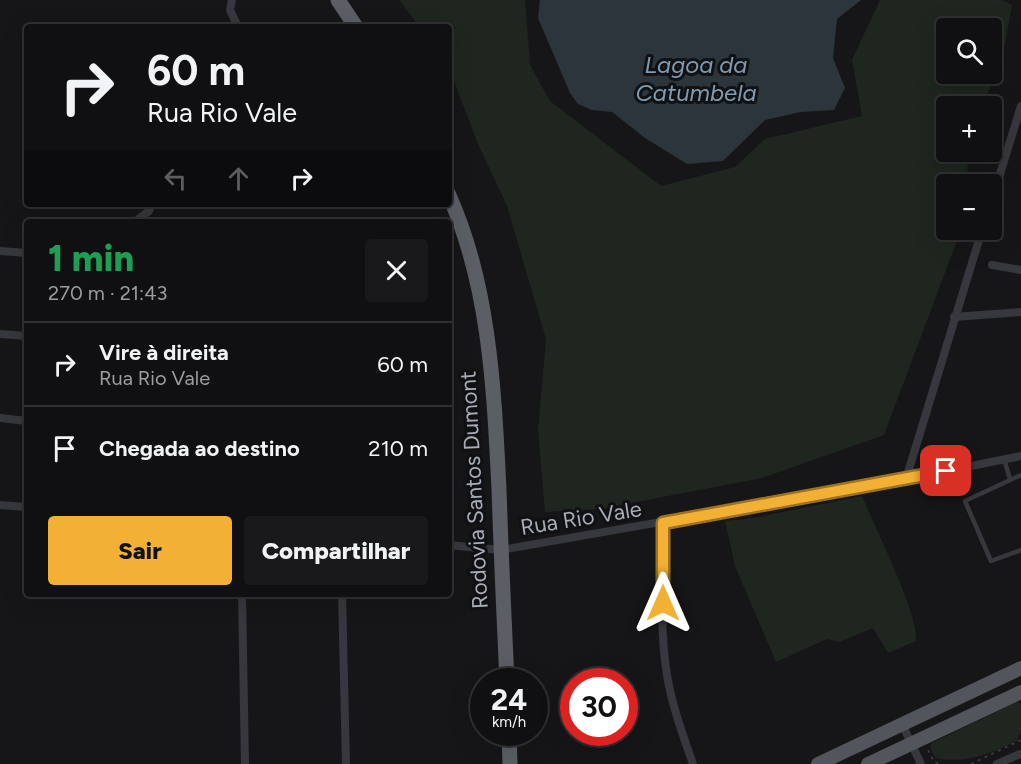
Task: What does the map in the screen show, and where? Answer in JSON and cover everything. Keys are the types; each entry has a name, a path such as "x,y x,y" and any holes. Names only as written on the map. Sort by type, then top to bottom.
{"highway":[{"path":"338,0 354,24"},
{"name":"Rodovia Santos Dumont","path":"452,204 463,234 487,335 494,402 506,668"},
{"path":"509,746 510,764"}],"main road":[{"path":"818,764 1017,670"},
{"path":"868,764 1021,690"}],"street":[{"path":"232,0 230,10 237,24"},
{"path":"1000,174 1021,106"},
{"path":"139,219 151,207"},
{"path":"906,479 979,240"},
{"path":"0,251 24,253"},
{"path":"992,265 1021,270"},
{"path":"954,317 1021,312"},
{"path":"0,334 24,336"},
{"path":"0,418 24,421"},
{"name":"Rua Rio Vale","path":"452,545 501,550 663,523 1021,456"},
{"path":"0,505 24,507"},
{"path":"663,523 666,672 672,702 693,764"},
{"path":"242,597 245,764"},
{"path":"342,597 346,764"},
{"path":"1017,670 1021,690"},
{"path":"902,724 921,764"},
{"path":"997,764 1020,752"},
{"path":"1017,764 1020,752"}],"lane":[{"path":"1004,459 1010,479"},
{"path":"1021,475 968,498 966,505 991,561 1021,550"}],"path":[{"path":"971,764 1021,740"},
{"path":"927,747 934,762 940,764"}],"shaded area":[{"path":"399,0 525,0 530,65 550,101 661,186 735,167 765,139 862,116 852,60 880,0 1002,0 1012,5 1002,61 1002,18 936,18 936,84 992,84 986,96 936,96 936,162 968,162 967,174 936,174 936,240 957,240 884,435 762,478 600,509 545,512 538,430 546,339 507,206 478,144 452,76 452,24 418,24"},
{"path":"862,496 903,591 915,628 916,641 888,653 873,628 839,642 827,639 776,662 735,566 725,521 753,518"},
{"path":"1017,702 1021,704 1021,731 1017,741 977,757 957,760 935,758 930,747 932,743"}],"water":[{"name":"Lagoa da Catumbela","path":"540,0 861,0 837,19 833,58 845,88 834,110 801,112 765,120 723,161 687,164 645,138 612,112 592,110 578,104 570,93 538,18"}],"route":[{"path":"663,603 663,523 946,471"}]}
